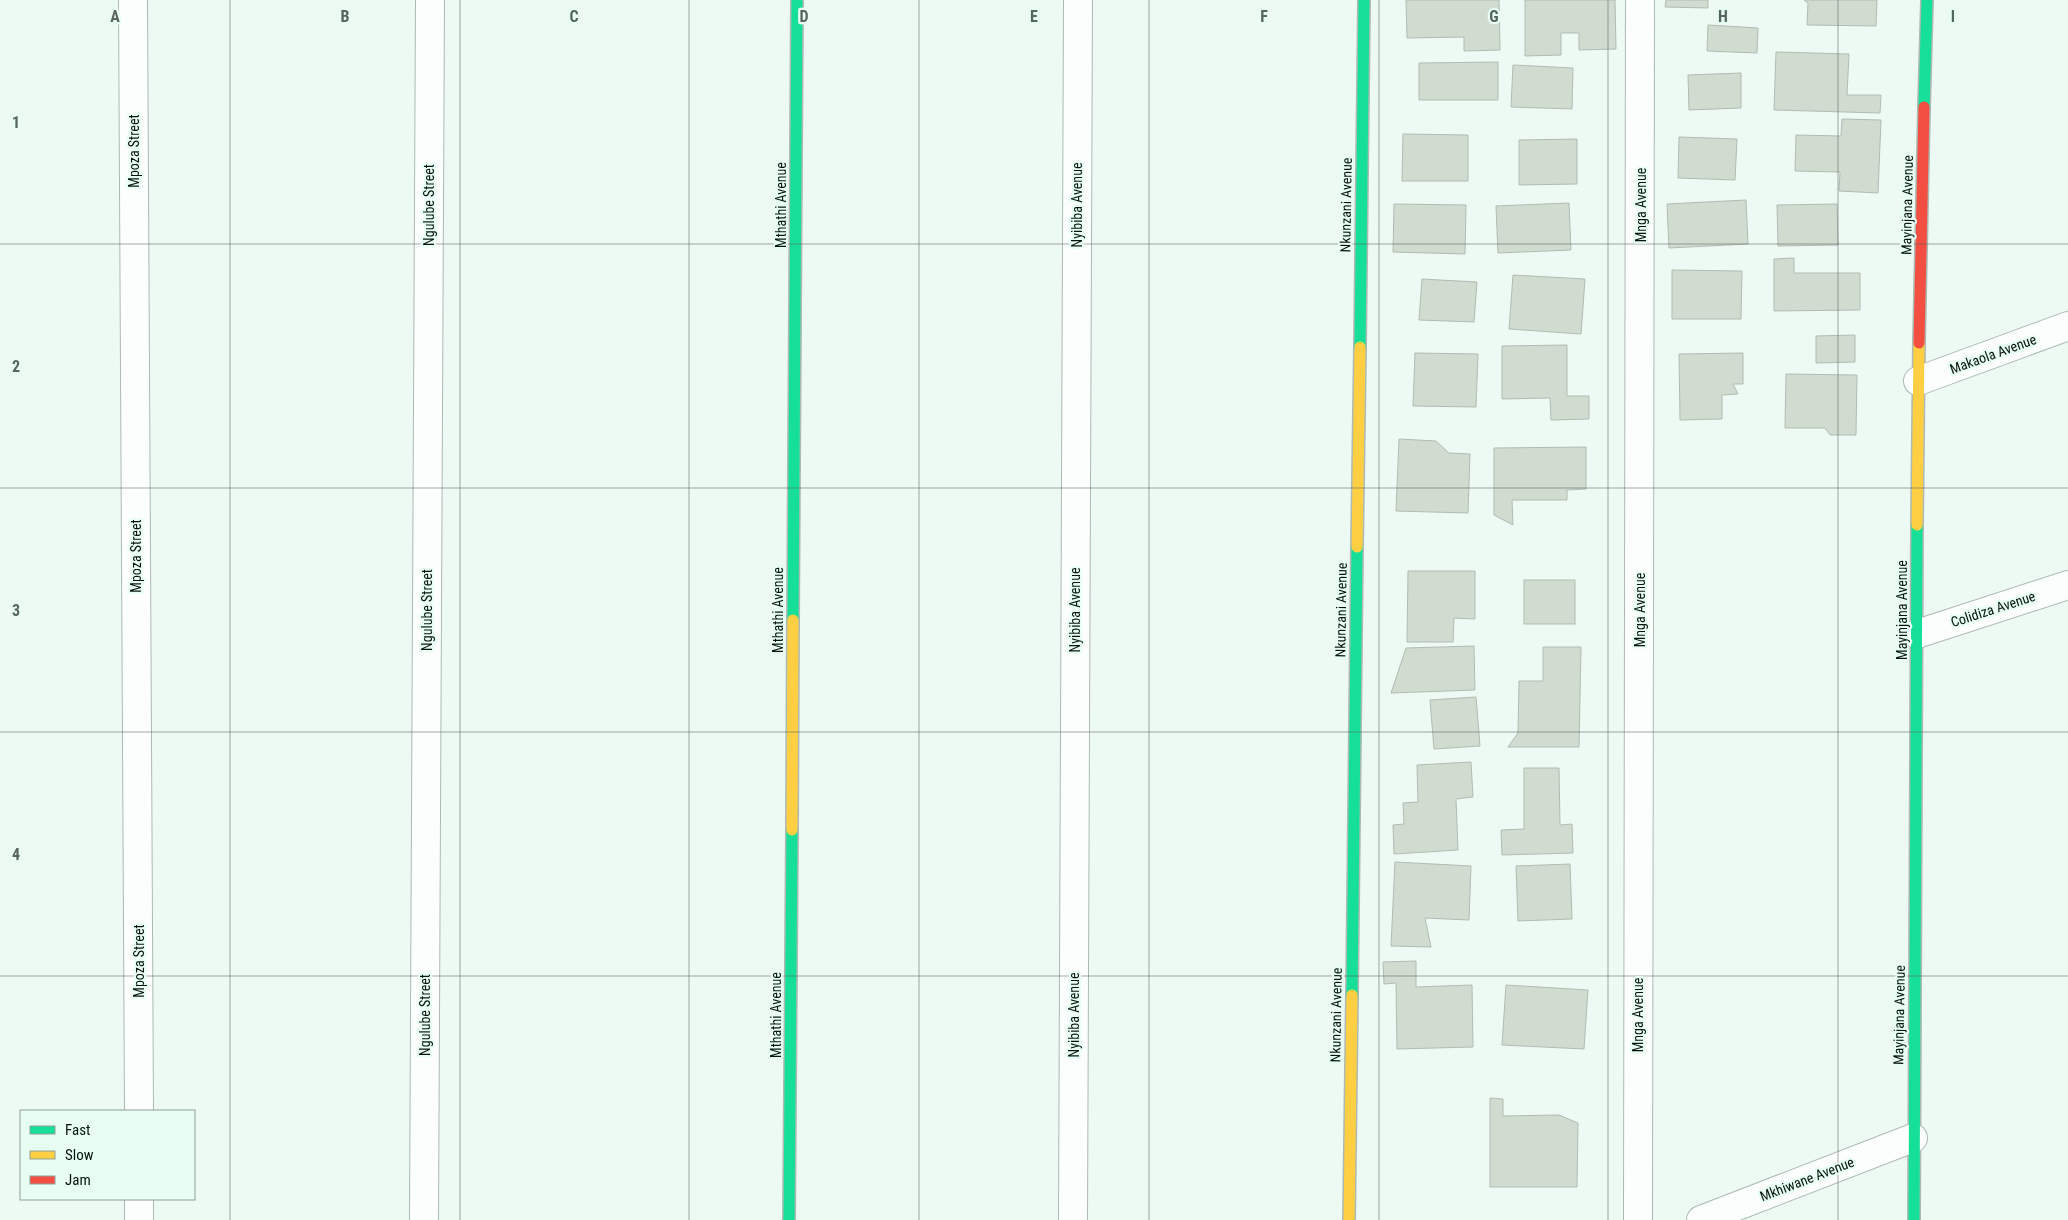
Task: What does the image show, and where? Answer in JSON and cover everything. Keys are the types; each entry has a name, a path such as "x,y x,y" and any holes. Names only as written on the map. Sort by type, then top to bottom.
{"street":[{"name":"Mpoza Street","path":"133,0 139,1110"},
{"name":"Ngulube Street","path":"424,1220 430,0"},
{"name":"Mthathi Avenue","path":"790,1220 798,0"},
{"name":"Nyibiba Avenue","path":"1072,1220 1078,0"},
{"name":"Nkunzani Avenue","path":"1349,1220 1364,0"},
{"name":"Mnga Avenue","path":"1638,1220 1640,0"},
{"name":"Mayinjana Avenue","path":"1914,1220 1918,381 1927,0"},
{"name":"Makaola Avenue","path":"1918,381 2068,326"},
{"name":"Colidiza Avenue","path":"1917,634 2068,585"},
{"name":"Mkhiwane Avenue","path":"1701,1220 1913,1138"},
{"path":"139,1200 139,1220"}],"building":[{"path":"1406,0 1499,0 1500,50 1464,51 1464,37 1407,38"},
{"path":"1525,0 1615,0 1616,49 1579,50 1579,33 1561,33 1561,55 1525,56"},
{"path":"1666,0 1708,0 1708,8 1665,7"},
{"path":"1804,0 1877,0 1876,26 1807,25 1808,3"},
{"path":"1708,25 1758,28 1757,53 1707,51"},
{"path":"1776,52 1849,54 1847,95 1881,95 1880,113 1774,110"},
{"path":"1498,62 1498,100 1419,100 1419,63"},
{"path":"1513,65 1573,68 1572,109 1511,107"},
{"path":"1741,73 1741,108 1689,110 1688,75"},
{"path":"1842,119 1881,120 1878,193 1839,191 1840,172 1795,171 1796,135 1841,136"},
{"path":"1403,134 1468,135 1468,181 1402,181"},
{"path":"1679,137 1737,139 1735,180 1678,178"},
{"path":"1577,139 1577,184 1519,185 1519,140"},
{"path":"1746,200 1748,244 1669,248 1667,204"},
{"path":"1569,203 1571,250 1498,253 1496,206"},
{"path":"1394,204 1466,205 1465,254 1393,252"},
{"path":"1837,204 1838,245 1778,246 1777,205"},
{"path":"1794,258 1794,273 1860,273 1860,310 1774,311 1774,259"},
{"path":"1672,270 1742,271 1741,319 1672,319"},
{"path":"1513,275 1585,279 1581,334 1509,329"},
{"path":"1422,279 1477,282 1474,322 1419,320"},
{"path":"1855,335 1855,362 1816,363 1816,336"},
{"path":"1567,345 1567,396 1589,396 1589,419 1551,420 1550,398 1502,399 1502,346"},
{"path":"1415,353 1478,354 1476,407 1413,406"},
{"path":"1743,353 1743,384 1733,384 1738,394 1722,395 1722,419 1680,420 1679,354"},
{"path":"1786,374 1857,375 1856,435 1830,435 1825,428 1785,428"},
{"path":"1399,439 1436,441 1449,453 1470,454 1468,513 1396,511"},
{"path":"1586,447 1586,489 1567,490 1567,500 1512,500 1513,525 1494,515 1494,448"},
{"path":"1408,571 1475,571 1475,619 1454,618 1453,642 1407,642"},
{"path":"1524,580 1575,580 1575,624 1524,624"},
{"path":"1474,646 1475,690 1391,693 1406,648"},
{"path":"1543,647 1581,647 1579,747 1508,747 1518,733 1519,681 1543,681"},
{"path":"1476,697 1480,746 1434,749 1430,700"},
{"path":"1471,762 1473,797 1456,799 1458,850 1394,854 1393,825 1404,824 1403,803 1418,802 1417,765"},
{"path":"1524,768 1559,768 1560,825 1572,824 1573,853 1502,855 1501,830 1524,829"},
{"path":"1395,862 1471,866 1469,920 1425,918 1431,947 1391,946"},
{"path":"1570,864 1572,919 1518,921 1516,866"},
{"path":"1416,961 1416,987 1472,985 1473,1047 1397,1049 1396,983 1384,984 1383,962"},
{"path":"1506,985 1588,990 1584,1049 1502,1045"},
{"path":"1490,1098 1503,1099 1503,1116 1559,1115 1578,1123 1577,1187 1490,1187"}],"traffic: fast":[{"path":"793,620 797,0"},
{"path":"1360,347 1364,0"},
{"path":"1924,107 1927,0"},
{"path":"1914,1220 1917,525"},
{"path":"1352,995 1357,547"},
{"path":"789,1220 792,830"}],"traffic: slow":[{"path":"1917,525 1919,343"},
{"path":"1357,547 1360,347"},
{"path":"792,830 793,620"},
{"path":"1349,1220 1352,995"}],"traffic: jam":[{"path":"1919,343 1924,107"}]}
